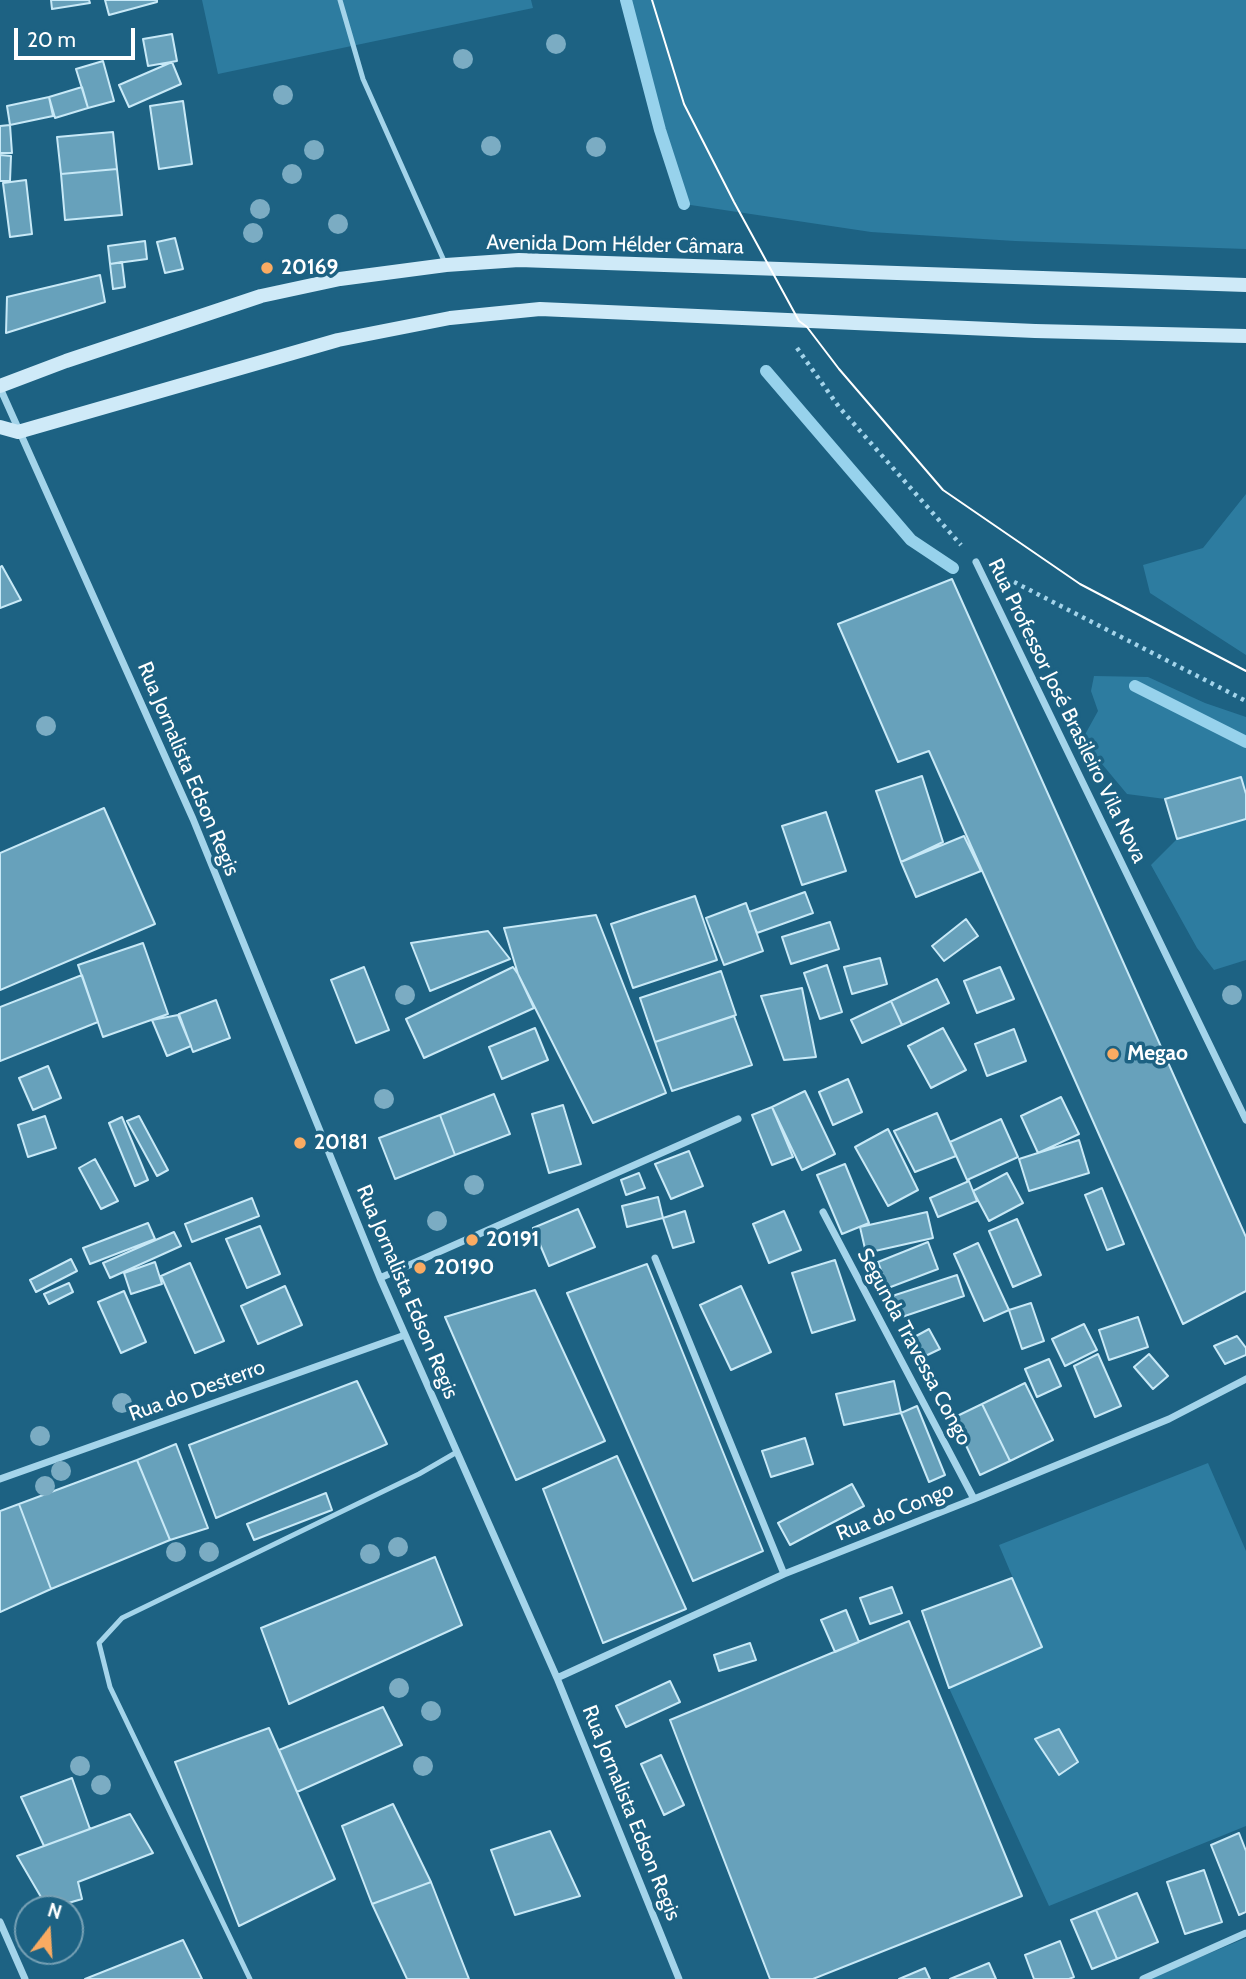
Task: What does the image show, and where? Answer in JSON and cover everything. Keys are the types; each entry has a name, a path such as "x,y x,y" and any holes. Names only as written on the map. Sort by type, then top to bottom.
{"main road":[{"name":"Avenida Dom Hélder Câmara","path":"0,387 66,360 261,296 340,279 446,265 519,260 1246,285"},
{"path":"0,427 18,432 338,340 450,318 540,309 1035,331 1246,336"}],"street":[{"name":"Rua Jornalista Edson Regis","path":"0,387 193,819 380,1278 557,1678 679,1979"},
{"name":"Rua Professor José Brasileiro Vila Nova","path":"976,562 1246,1120"},
{"path":"380,1278 738,1119"},
{"name":"Segunda Travessa Congo","path":"823,1212 974,1499"},
{"path":"655,1258 784,1574"},
{"name":"Rua do Desterro","path":"0,1479 405,1335"},
{"name":"Rua do Congo","path":"557,1678 784,1574 1169,1419 1246,1379"},
{"path":"0,1922 25,1979"},
{"path":"1143,1979 1246,1933"}],"lane":[{"path":"340,0 363,79 446,265"},
{"path":"250,1979 110,1687 99,1643 122,1618 419,1474 457,1452"}],"path":[{"name":"Rua Professor José Brasileiro Vila Nova","path":"775,319 839,407 976,562"},
{"path":"976,562 1246,701"}],"shaded area":[{"path":"202,0 531,0 533,8 218,74"},
{"path":"626,0 1246,0 1246,249 1015,241 871,232 684,204 660,130"},
{"path":"1246,494 1246,655 1150,593 1143,565 1203,548"},
{"path":"1094,676 1148,677 1205,703 1246,717 1246,794 1241,777 1165,799 1127,794 1082,740 1098,711 1091,691"},
{"path":"1246,819 1246,960 1214,970 1197,948 1151,865 1177,839"},
{"path":"1208,1463 1246,1551 1246,1826 1049,1906 949,1688 1042,1647 999,1545"},
{"path":"1246,1938 1246,1979 1148,1979"}],"building":[{"path":"51,0 89,0 90,3 52,9"},
{"path":"105,0 157,0 157,2 109,15"},
{"path":"172,34 177,61 148,66 143,39"},
{"path":"103,61 114,101 88,108 76,69"},
{"path":"172,62 181,84 129,107 119,85"},
{"path":"82,87 88,108 55,118 49,97"},
{"path":"49,97 53,116 10,125 7,106"},
{"path":"183,101 192,164 159,169 150,106"},
{"path":"10,125 12,153 0,153 0,126"},
{"path":"113,132 117,169 61,174 57,137"},
{"path":"0,155 11,156 10,181 0,181"},
{"path":"117,169 122,215 65,220 61,174"},
{"path":"26,180 32,234 10,237 3,183"},
{"path":"175,238 183,269 165,273 157,242"},
{"path":"145,241 147,259 110,264 108,246"},
{"path":"122,262 125,287 113,289 110,264"},
{"path":"100,275 105,302 6,333 7,297"},
{"path":"2,566 21,600 0,608 0,567"},
{"name":"Megao","path":"952,579 1246,1237 1246,1291 1183,1324 929,751 898,762 838,624"},
{"path":"922,776 943,842 901,862 876,791"},
{"path":"1241,777 1246,794 1246,819 1177,839 1165,799"},
{"path":"104,808 155,924 0,990 0,853"},
{"path":"826,812 846,871 802,885 782,826"},
{"path":"964,836 981,871 916,897 901,862"},
{"path":"805,892 813,913 757,933 749,912"},
{"path":"695,896 717,960 633,988 611,924"},
{"path":"746,903 763,951 724,965 706,918"},
{"path":"596,915 666,1093 593,1123 518,974 504,928"},
{"path":"966,919 978,936 944,961 932,946"},
{"path":"830,922 839,949 791,964 782,937"},
{"path":"488,931 510,959 430,991 411,943"},
{"path":"143,943 168,1014 103,1037 78,965"},
{"path":"880,958 887,984 852,994 844,967"},
{"path":"827,965 842,1012 820,1019 804,973"},
{"path":"364,967 389,1030 356,1043 331,980"},
{"path":"513,967 534,1008 424,1058 406,1019"},
{"path":"1000,967 1014,999 977,1013 964,981"},
{"path":"721,971 736,1015 655,1042 640,998"},
{"path":"82,975 98,1022 0,1061 0,1007"},
{"path":"937,979 949,1003 902,1025 891,1001"},
{"path":"802,988 816,1057 784,1060 761,996"},
{"path":"216,1000 230,1038 193,1052 179,1014"},
{"path":"891,1001 902,1025 862,1043 851,1020"},
{"path":"178,1015 191,1046 167,1056 152,1020"},
{"path":"734,1016 752,1065 672,1091 655,1042"},
{"path":"535,1028 548,1060 502,1079 489,1047"},
{"path":"943,1028 966,1070 931,1088 908,1046"},
{"path":"1014,1029 1026,1061 987,1076 975,1044"},
{"path":"48,1066 61,1098 33,1110 19,1078"},
{"path":"848,1079 862,1112 833,1125 819,1092"},
{"path":"805,1091 835,1154 802,1170 772,1107"},
{"path":"494,1094 510,1134 455,1155 440,1115"},
{"path":"1061,1097 1079,1134 1038,1153 1021,1116"},
{"path":"563,1105 581,1164 549,1173 532,1114"},
{"path":"772,1107 793,1157 772,1165 752,1115"},
{"path":"937,1113 956,1156 915,1172 894,1131"},
{"path":"440,1115 455,1155 395,1179 379,1138"},
{"path":"45,1116 56,1148 28,1157 18,1125"},
{"path":"139,1116 168,1170 157,1176 127,1121"},
{"path":"122,1117 148,1180 135,1186 109,1123"},
{"path":"1001,1119 1018,1157 967,1180 950,1142"},
{"path":"888,1129 918,1190 888,1206 855,1147"},
{"path":"1079,1140 1089,1173 1029,1191 1019,1159"},
{"path":"689,1151 703,1186 671,1199 655,1164"},
{"path":"95,1159 118,1201 101,1209 79,1168"},
{"path":"845,1164 869,1223 842,1234 817,1175"},
{"path":"639,1173 645,1188 626,1195 621,1180"},
{"path":"1007,1173 1023,1203 989,1221 973,1191"},
{"path":"969,1181 977,1201 938,1217 930,1198"},
{"path":"1102,1188 1124,1244 1107,1250 1085,1195"},
{"path":"658,1197 663,1218 627,1227 622,1206"},
{"path":"252,1198 259,1216 192,1242 185,1224"},
{"path":"578,1209 595,1247 549,1266 533,1228"},
{"path":"685,1211 694,1242 673,1248 663,1218"},
{"path":"784,1211 801,1250 769,1263 753,1224"},
{"path":"927,1212 933,1238 866,1253 860,1227"},
{"path":"1017,1219 1041,1275 1013,1287 989,1231"},
{"path":"148,1223 155,1239 90,1264 83,1248"},
{"path":"260,1226 280,1274 247,1288 226,1239"},
{"path":"174,1232 181,1246 110,1278 103,1263"},
{"path":"928,1242 938,1269 888,1288 878,1262"},
{"path":"978,1243 1009,1310 984,1321 954,1254"},
{"path":"71,1259 77,1271 36,1292 30,1280"},
{"path":"835,1260 855,1320 812,1333 792,1273"},
{"path":"155,1262 162,1284 131,1294 124,1273"},
{"path":"190,1263 224,1341 195,1353 161,1276"},
{"path":"647,1264 763,1551 693,1581 567,1293"},
{"path":"957,1275 964,1296 893,1320 886,1298"},
{"path":"69,1283 73,1292 49,1304 44,1294"},
{"path":"285,1286 302,1325 258,1344 241,1306"},
{"path":"741,1286 771,1352 731,1370 700,1305"},
{"path":"535,1290 605,1441 516,1480 445,1317"},
{"path":"124,1291 146,1342 121,1353 98,1302"},
{"path":"1031,1303 1044,1341 1022,1349 1009,1310"},
{"path":"1138,1317 1148,1347 1109,1360 1099,1330"},
{"path":"1084,1324 1097,1350 1065,1366 1052,1339"},
{"path":"929,1329 940,1349 917,1360 907,1341"},
{"path":"1237,1336 1246,1348 1246,1355 1225,1364 1214,1346"},
{"path":"1098,1354 1121,1406 1095,1417 1074,1366"},
{"path":"1149,1354 1168,1376 1153,1389 1134,1367"},
{"path":"1049,1359 1061,1386 1037,1397 1025,1369"},
{"path":"357,1381 387,1444 216,1518 189,1445"},
{"path":"894,1381 901,1413 844,1425 836,1394"},
{"path":"1025,1383 1053,1440 1010,1461 982,1404"},
{"path":"982,1404 1010,1461 980,1475 953,1418"},
{"path":"917,1406 945,1475 929,1482 901,1413"},
{"path":"805,1438 813,1464 771,1477 762,1451"},
{"path":"176,1444 208,1528 170,1540 137,1460"},
{"path":"617,1456 686,1609 603,1643 543,1489"},
{"path":"137,1460 170,1540 51,1589 19,1504"},
{"path":"852,1484 864,1506 790,1545 778,1523"},
{"path":"326,1493 332,1510 254,1540 247,1524"},
{"path":"19,1504 51,1589 0,1612 0,1511"},
{"path":"435,1557 462,1625 289,1704 261,1628"},
{"path":"1012,1578 1042,1647 949,1688 922,1611"},
{"path":"892,1587 902,1613 870,1624 860,1598"},
{"path":"846,1610 859,1642 835,1652 821,1620"},
{"path":"909,1621 1022,1896 813,1979 770,1979 670,1720"},
{"path":"750,1643 756,1660 719,1671 714,1655"},
{"path":"670,1681 680,1702 626,1727 616,1706"},
{"path":"383,1707 402,1745 297,1792 279,1750"},
{"path":"269,1728 335,1879 239,1926 175,1762"},
{"path":"1059,1729 1078,1762 1059,1775 1035,1739"},
{"path":"661,1755 684,1805 664,1815 641,1764"},
{"path":"72,1778 90,1829 44,1846 21,1797"},
{"path":"393,1804 431,1882 372,1904 342,1826"},
{"path":"130,1814 153,1853 78,1882 81,1895 40,1895 17,1856"},
{"path":"550,1831 580,1896 515,1915 491,1850"},
{"path":"1239,1833 1246,1851 1246,1912 1239,1915 1211,1845"},
{"path":"1204,1870 1222,1922 1185,1934 1167,1882"},
{"path":"431,1882 469,1979 407,1979 372,1904"},
{"path":"1137,1893 1158,1942 1117,1959 1096,1910"},
{"path":"1096,1910 1117,1959 1092,1969 1071,1920"},
{"path":"183,1940 202,1979 85,1979"},
{"path":"1060,1941 1074,1977 1034,1979 1025,1955"},
{"path":"989,1963 996,1979 950,1979"},
{"path":"925,1968 930,1979 899,1979"}],"waterway":[{"path":"626,0 660,130 684,204"},
{"path":"766,371 911,540 953,568"},
{"path":"1135,686 1246,742"}],"tram line":[{"path":"652,0 684,104 799,321 807,327 839,369 943,490 1080,584 1246,671"}],"place":[{"name":"20169","path":"267,268"},
{"name":"Megao","path":"1113,1054"},
{"name":"20181","path":"300,1143"},
{"name":"20191","path":"472,1240"},
{"name":"20190","path":"420,1268"}]}
